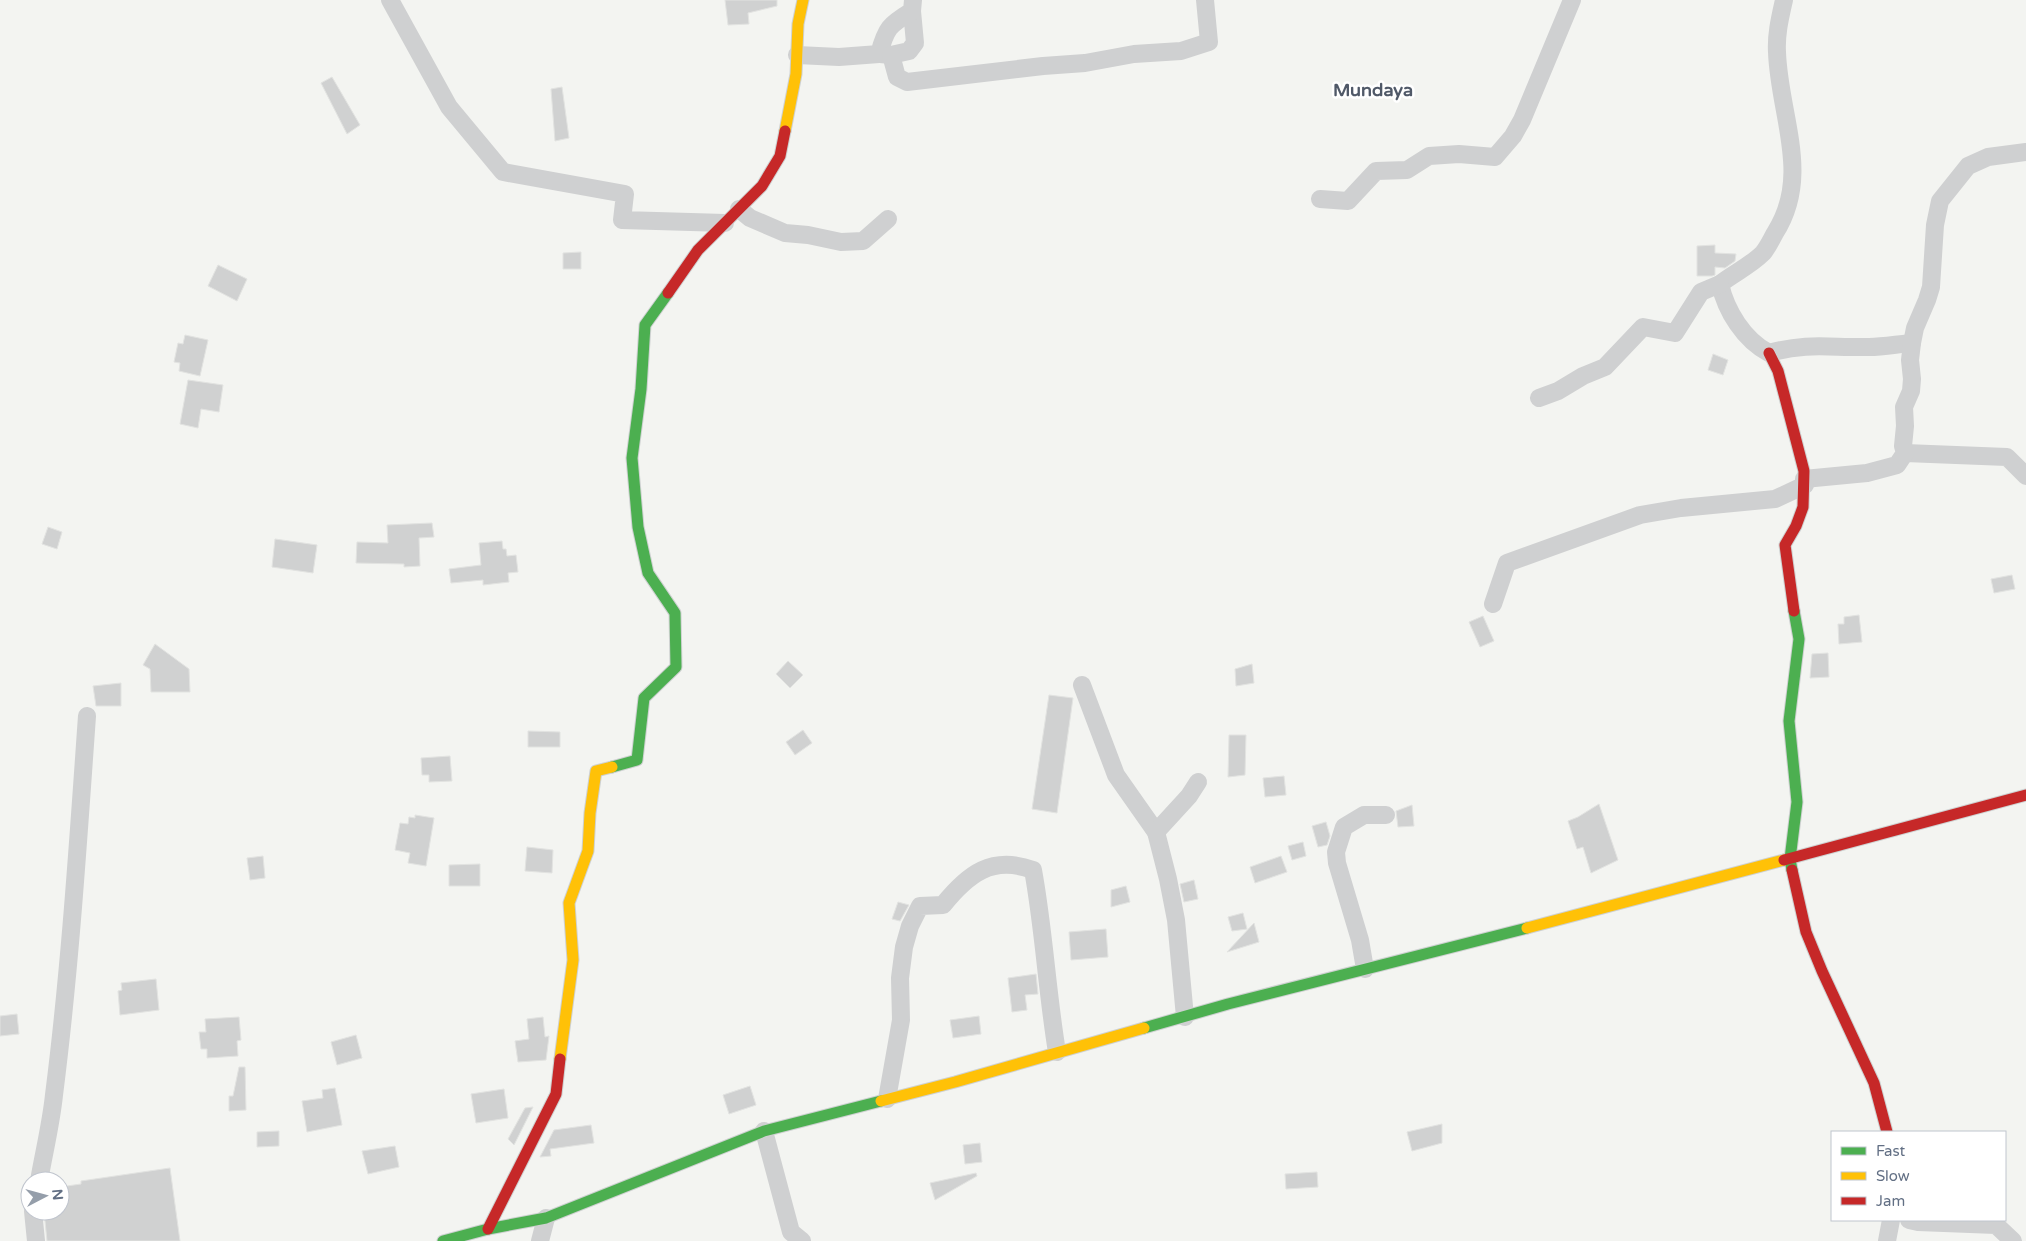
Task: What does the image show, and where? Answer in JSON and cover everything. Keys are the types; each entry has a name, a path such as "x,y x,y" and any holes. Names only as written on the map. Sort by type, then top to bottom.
{"street":[{"path":"390,0 450,107 503,172 625,194 622,220 725,223"},
{"path":"488,1229 556,1094 573,960 569,903 588,851 596,771 637,760 644,698 676,667 675,613 648,573 638,527 635,497 632,458 641,390 645,325 698,250 762,186 780,156 796,74 798,24 803,0"},
{"path":"913,6 894,22 884,34 885,54 897,78 907,82 1085,63 1134,54 1181,51 1209,42 1205,0"},
{"path":"1320,199 1348,201 1376,171 1407,170 1429,156 1459,154 1495,157 1513,136 1522,120 1572,0"},
{"path":"1538,398 1558,391 1583,376 1605,367 1643,327 1676,333 1701,292 1720,284 1743,270 1763,252 1783,220 1791,197 1794,160 1777,53 1777,30 1784,0"},
{"path":"797,55 838,57 909,52 916,43 913,6"},
{"path":"1493,604 1507,563 1640,515 1681,508 1775,499 1804,482 1846,476 1898,465 1905,453 1903,446 1904,407 1911,391 1910,360 1912,343 1915,328 1928,300 1931,287 1935,225 1940,201 1968,166 1988,157 2026,152"},
{"path":"739,209 750,218 785,233 808,235 842,242 863,240 888,219"},
{"path":"1720,284 1723,300 1738,325 1756,346 1769,353 1778,371 1804,470 1803,507 1796,526 1785,544 1799,639 1789,720 1797,802 1790,859 1806,932 1822,972 1874,1083 1887,1131"},
{"path":"1769,353 1790,347 1810,345 1869,347 1912,343"},
{"path":"1905,453 2007,457 2026,476"},
{"path":"1082,685 1116,775 1156,832 1176,920 1185,1016"},
{"path":"41,1171 54,1097 66,991 87,716"},
{"path":"1156,832 1190,796 1198,782"},
{"path":"443,1241 488,1229 546,1218 764,1131 887,1099 1185,1016 1790,859 2026,795"},
{"path":"1365,969 1360,940 1337,863 1336,852 1344,828 1364,815 1386,815"},
{"path":"887,1099 901,1020 900,978 904,947 910,926 920,906 943,905 972,874 992,865 1017,864 1033,870 1057,1052"},
{"path":"764,1131 791,1232 802,1241"},
{"path":"540,1241 546,1218"},
{"path":"34,1221 36,1241"},
{"path":"1887,1241 1891,1221"},
{"path":"1914,1221 1996,1225 2014,1241"}],"building":[{"path":"725,0 777,0 777,6 748,13 749,24 728,25"},
{"path":"332,77 360,125 347,134 321,83"},
{"path":"562,87 569,138 555,141 551,89"},
{"path":"1715,245 1715,253 1736,254 1735,261 1725,268 1715,267 1715,275 1697,276 1697,246"},
{"path":"581,252 581,269 563,269 563,253"},
{"path":"218,265 247,279 237,301 208,286"},
{"path":"185,335 208,340 200,376 179,371 180,363 174,362 178,343 183,344"},
{"path":"1713,354 1728,360 1723,375 1708,370"},
{"path":"188,380 223,385 219,412 201,409 198,428 180,424"},
{"path":"432,523 434,537 419,538 420,566 404,567 404,564 356,563 357,542 388,543 387,525"},
{"path":"48,527 62,532 57,549 42,544"},
{"path":"275,539 317,545 313,573 272,567"},
{"path":"502,541 503,549 506,549 507,556 516,555 518,572 508,573 509,582 483,585 483,580 451,583 449,569 481,565 479,543"},
{"path":"2012,575 2015,589 1994,593 1991,579"},
{"path":"1859,615 1862,642 1839,644 1838,624 1844,624 1844,617"},
{"path":"1483,616 1494,641 1480,647 1469,622"},
{"path":"155,644 189,669 190,692 151,692 150,669 143,665"},
{"path":"1828,653 1829,677 1810,678 1812,654"},
{"path":"788,661 803,675 790,688 776,674"},
{"path":"1252,664 1254,683 1236,686 1235,669"},
{"path":"121,683 121,706 96,706 93,686"},
{"path":"1049,695 1073,698 1057,813 1032,809"},
{"path":"803,730 812,743 795,755 786,742"},
{"path":"528,731 560,732 560,747 528,747"},
{"path":"1229,735 1246,735 1245,775 1228,777"},
{"path":"450,756 452,781 429,782 429,775 422,775 421,758"},
{"path":"1284,776 1286,795 1265,797 1263,778"},
{"path":"1599,804 1618,860 1591,873 1583,847 1577,849 1568,821"},
{"path":"1412,805 1414,826 1398,827 1396,811"},
{"path":"415,815 434,818 426,866 408,863 410,853 395,850 400,823 408,824 409,817 415,818"},
{"path":"1326,822 1330,836 1327,845 1318,847 1312,826"},
{"path":"1303,842 1306,856 1292,860 1288,846"},
{"path":"527,847 553,850 552,873 525,871"},
{"path":"263,856 265,878 250,880 247,858"},
{"path":"1281,856 1287,872 1255,883 1250,867"},
{"path":"480,864 480,886 449,886 449,865"},
{"path":"1194,880 1198,899 1184,902 1180,884"},
{"path":"1126,886 1130,902 1111,907 1111,890"},
{"path":"898,902 909,905 900,921 892,919"},
{"path":"1243,913 1247,929 1232,931 1228,917"},
{"path":"1254,923 1259,942 1227,952"},
{"path":"1106,929 1108,957 1071,960 1069,932"},
{"path":"1036,974 1038,994 1025,995 1027,1010 1012,1012 1008,978"},
{"path":"156,979 159,1010 120,1015 118,991 122,990 121,983"},
{"path":"17,1014 19,1034 0,1036 0,1016"},
{"path":"979,1016 981,1034 953,1038 950,1020"},
{"path":"239,1017 241,1040 237,1041 238,1056 207,1058 207,1049 201,1049 199,1032 206,1032 205,1019"},
{"path":"543,1017 545,1037 549,1036 546,1060 518,1062 515,1041 529,1039 527,1019"},
{"path":"356,1035 362,1058 337,1065 331,1042"},
{"path":"239,1067 245,1067 246,1110 229,1111 229,1096 233,1096"},
{"path":"750,1086 756,1105 729,1114 723,1095"},
{"path":"335,1088 342,1125 307,1132 302,1101 323,1098 322,1090"},
{"path":"504,1089 508,1118 476,1123 471,1094"},
{"path":"533,1107 514,1145 508,1139 525,1108"},
{"path":"1442,1124 1442,1143 1412,1151 1407,1132"},
{"path":"591,1125 594,1143 550,1149 551,1156 540,1157 554,1130"},
{"path":"279,1131 279,1146 257,1147 257,1132"},
{"path":"980,1143 982,1162 965,1164 963,1145"},
{"path":"395,1146 399,1167 368,1174 362,1151"},
{"path":"170,1168 180,1241 47,1241 45,1221 70,1221 70,1186 81,1184 81,1181"},
{"path":"1317,1172 1318,1187 1286,1189 1285,1174"},
{"path":"976,1173 977,1176 935,1200 930,1183"}],"traffic: fast":[{"path":"612,767 637,760 644,698 676,667 675,613 648,573 638,527 632,458 641,389 645,325 668,293"},
{"path":"1792,870 1790,859 1797,802 1789,721 1799,639 1794,611"},
{"path":"1144,1028 1228,1004 1527,928"},
{"path":"443,1241 488,1229 546,1218 764,1131 881,1101"}],"traffic: slow":[{"path":"785,131 796,74 798,24 803,0"},
{"path":"560,1059 573,960 569,903 588,851 590,813 596,771 612,767"},
{"path":"1527,928 1784,860"},
{"path":"881,1101 1144,1028"}],"traffic: jam":[{"path":"668,293 698,250 762,186 780,156 785,131"},
{"path":"1769,353 1778,371 1804,471 1803,507 1796,526 1785,545 1794,611"},
{"path":"1784,860 2026,795"},
{"path":"1792,870 1806,932 1874,1083 1887,1131"},
{"path":"488,1229 556,1094 560,1059"}],"district":[{"name":"Mundaya","path":"1373,90"}]}
